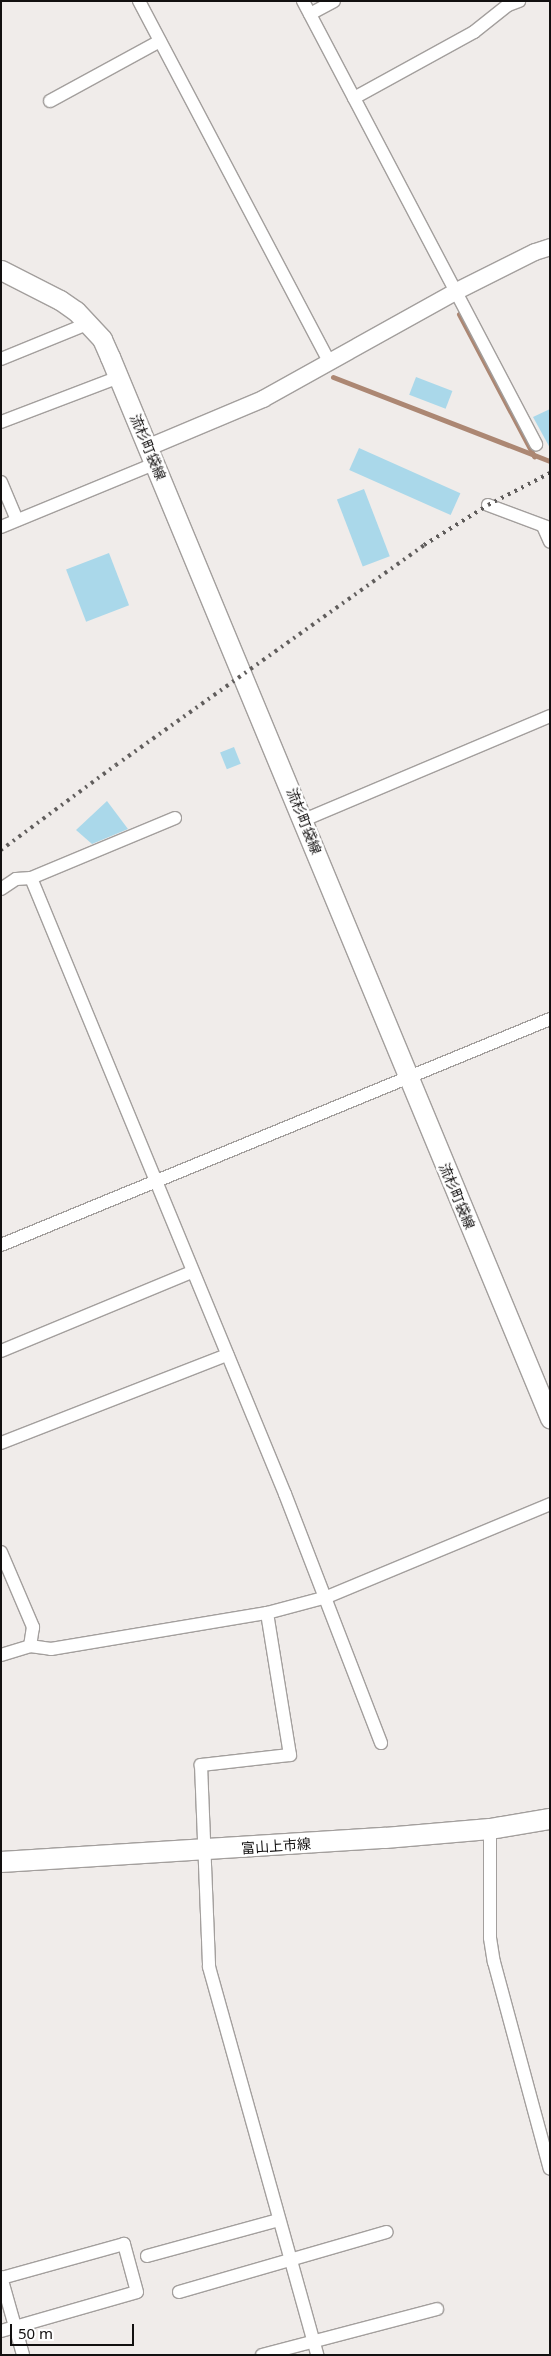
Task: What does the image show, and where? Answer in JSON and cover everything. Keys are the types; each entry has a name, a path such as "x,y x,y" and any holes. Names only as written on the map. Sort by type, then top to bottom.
{"main road":[{"name":"流杉町袋線","path":"1,270 60,300 89,323 102,339 152,455 242,678 304,820 408,1077 550,1418"},
{"name":"富山上市線","path":"1,1862 206,1851 490,1829 550,1819"}],"street":[{"path":"139,1 329,361"},
{"path":"303,1 536,444"},
{"path":"310,14 334,1"},
{"path":"354,98 474,32 508,5 518,1"},
{"path":"50,101 160,41"},
{"path":"1,527 152,455 263,399 456,292 535,252 550,247"},
{"path":"1,359 89,323"},
{"path":"1,422 119,376"},
{"path":"1,482 18,520"},
{"path":"488,505 546,527 550,542"},
{"path":"304,820 550,716"},
{"path":"1,889 16,879 31,878 175,818"},
{"path":"31,878 327,1597 381,1742"},
{"path":"1,1245 154,1180 550,1019"},
{"path":"1,1351 192,1272"},
{"path":"1,1443 227,1355"},
{"path":"1,1655 30,1646 50,1649 268,1613 327,1597 550,1504"},
{"path":"1,1552 33,1627 30,1646"},
{"path":"268,1613 290,1755 201,1765 206,1851 209,1968 317,2355"},
{"path":"490,1829 490,1938 494,1962 550,2169"},
{"path":"147,2256 279,2220"},
{"path":"179,2292 387,2232"},
{"path":"1,2331 16,2328 136,2292 124,2244 1,2277 16,2328 23,2355"},
{"path":"262,2355 436,2309"}],"building":[{"path":"416,377 452,391 446,409 409,395"},
{"path":"550,409 550,448 533,417"},
{"path":"359,448 460,493 451,515 349,470"},
{"path":"364,489 390,556 363,567 337,499"},
{"path":"109,553 129,605 86,622 66,569"},
{"path":"234,747 241,764 227,769 220,753"},
{"path":"107,801 128,829 92,844 76,830"}],"waterway":[{"path":"459,314 534,456"},
{"path":"333,377 550,461"}],"railway":[{"path":"1,850 116,765 424,545 488,505 550,473"}]}
